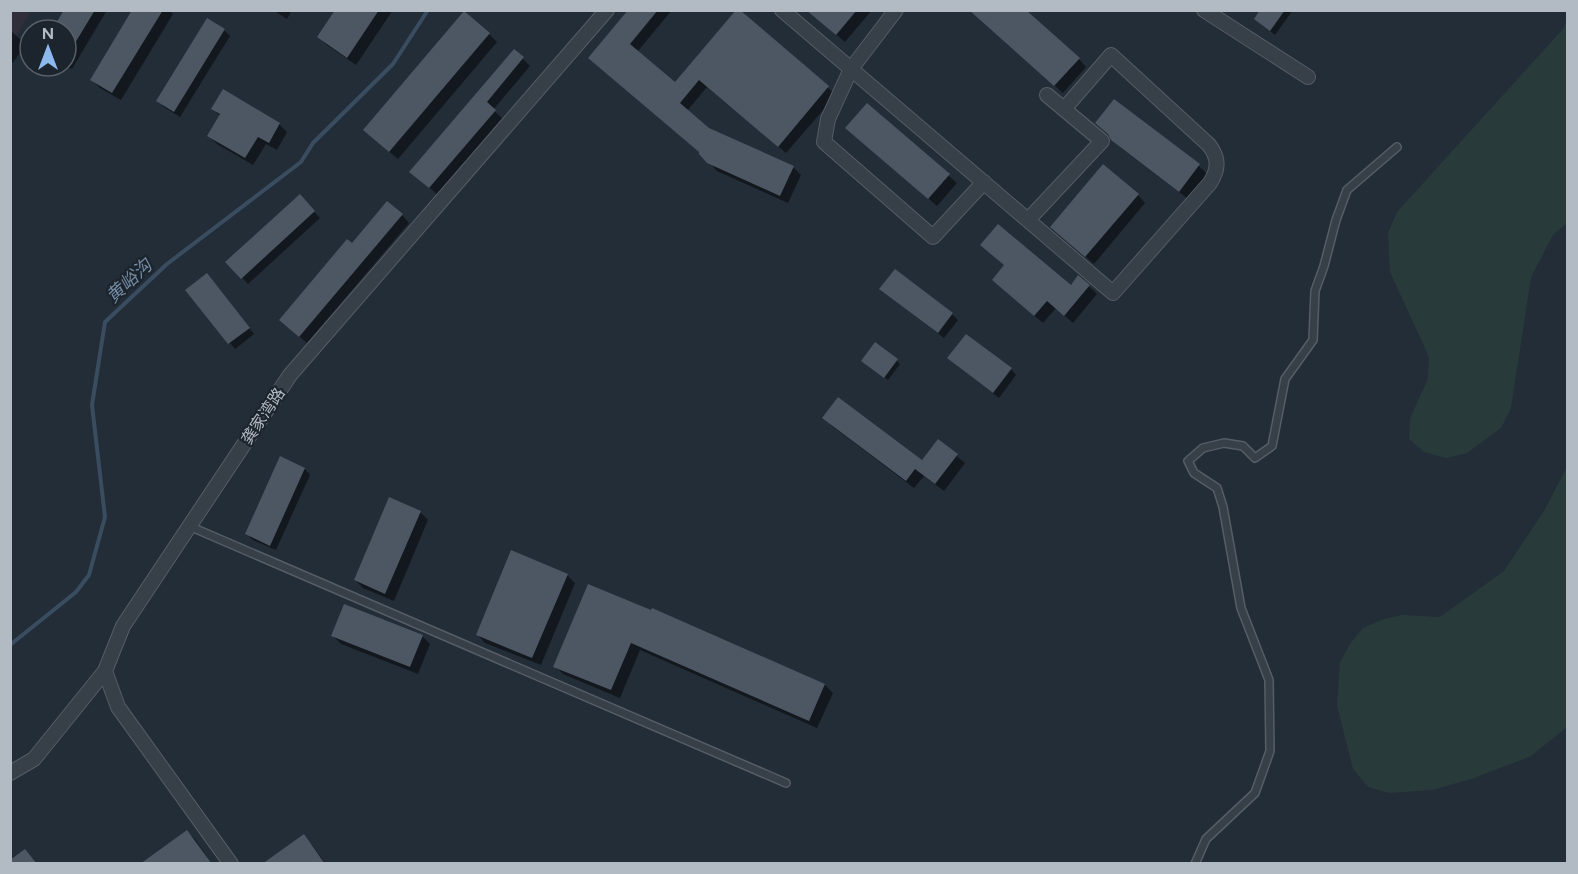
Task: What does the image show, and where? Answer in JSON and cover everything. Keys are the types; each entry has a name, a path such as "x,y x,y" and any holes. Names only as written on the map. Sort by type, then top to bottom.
{"street":[{"name":"龚家湾路","path":"10,773 34,759 105,671 123,626 290,375 607,10"},
{"path":"782,10 1113,293 1215,176 1217,159 1209,145 1111,55 1064,109"},
{"path":"896,10 852,69 828,119 824,142 933,237 984,182"},
{"path":"1204,10 1308,77"},
{"path":"1028,220 1102,141 1047,95"},
{"path":"105,671 118,707 231,864"}],"lane":[{"path":"1195,864 1206,839 1255,793 1270,751 1269,680 1241,608 1223,507 1217,488 1194,473 1188,461 1203,448 1224,443 1243,446 1255,458 1272,446 1284,379 1313,339 1315,291 1347,190 1397,147"},
{"path":"189,526 786,783"}],"shaded area":[{"path":"10,11 31,11 27,18 18,18 18,33 11,45"}],"green space":[{"path":"1567,19 1567,223 1553,235 1531,277 1511,408 1501,428 1467,453 1446,458 1424,452 1409,439 1410,418 1428,379 1429,357 1390,272 1388,233 1397,212 1563,29"},
{"path":"1567,467 1567,727 1531,756 1474,778 1432,790 1389,793 1368,787 1353,769 1337,706 1340,662 1350,644 1363,628 1384,619 1402,615 1440,617 1504,571 1544,511"}],"building":[{"path":"64,10 95,10 78,38 78,18 59,18"},
{"path":"132,10 163,10 112,93 90,80"},
{"path":"335,10 379,10 347,58 317,37"},
{"path":"628,10 658,10 630,44 675,82 736,10 740,10 829,86 778,147 699,80 680,103 709,128 794,166 780,196 707,163 699,152 588,58"},
{"path":"806,10 857,10 836,35"},
{"path":"969,10 1026,10 1080,58 1054,86"},
{"path":"1260,10 1285,10 1270,31 1254,19"},
{"path":"464,11 490,33 389,152 363,130"},
{"path":"207,18 225,29 174,112 156,101"},
{"path":"514,49 524,57 487,102 496,110 429,188 409,172"},
{"path":"223,89 280,123 269,143 258,137 245,158 207,136 220,114 211,109"},
{"path":"1114,99 1200,164 1179,192 1111,140 1108,134 1095,123"},
{"path":"867,103 950,174 928,199 845,128"},
{"path":"1103,164 1139,194 1085,257 1050,227"},
{"path":"300,194 315,211 241,279 225,262"},
{"path":"387,201 403,214 299,337 279,320 347,239 352,243"},
{"path":"998,224 1071,285 1078,275 1090,285 1064,316 1047,301 1034,316 992,280 1004,265 980,245"},
{"path":"895,269 953,313 938,333 879,289"},
{"path":"207,273 250,328 228,344 185,290"},
{"path":"966,334 1012,368 993,393 947,358"},
{"path":"875,342 898,359 884,378 861,361"},
{"path":"838,397 922,460 938,439 958,454 935,484 915,469 906,481 822,418"},
{"path":"280,456 305,468 270,546 245,534"},
{"path":"389,497 421,511 385,594 354,580"},
{"path":"511,550 568,574 532,658 476,635"},
{"path":"588,584 651,610 652,608 825,684 809,721 631,643 611,690 553,667"},
{"path":"344,604 423,635 410,667 331,636"},
{"path":"187,830 212,864 140,864"},
{"path":"304,834 325,864 262,864"},
{"path":"25,849 37,864 10,864 10,860"}],"waterway":[{"name":"黄峪沟","path":"10,645 76,592 89,575 105,517 92,405 105,322 167,264 301,162 313,143 393,64 428,10"}]}
